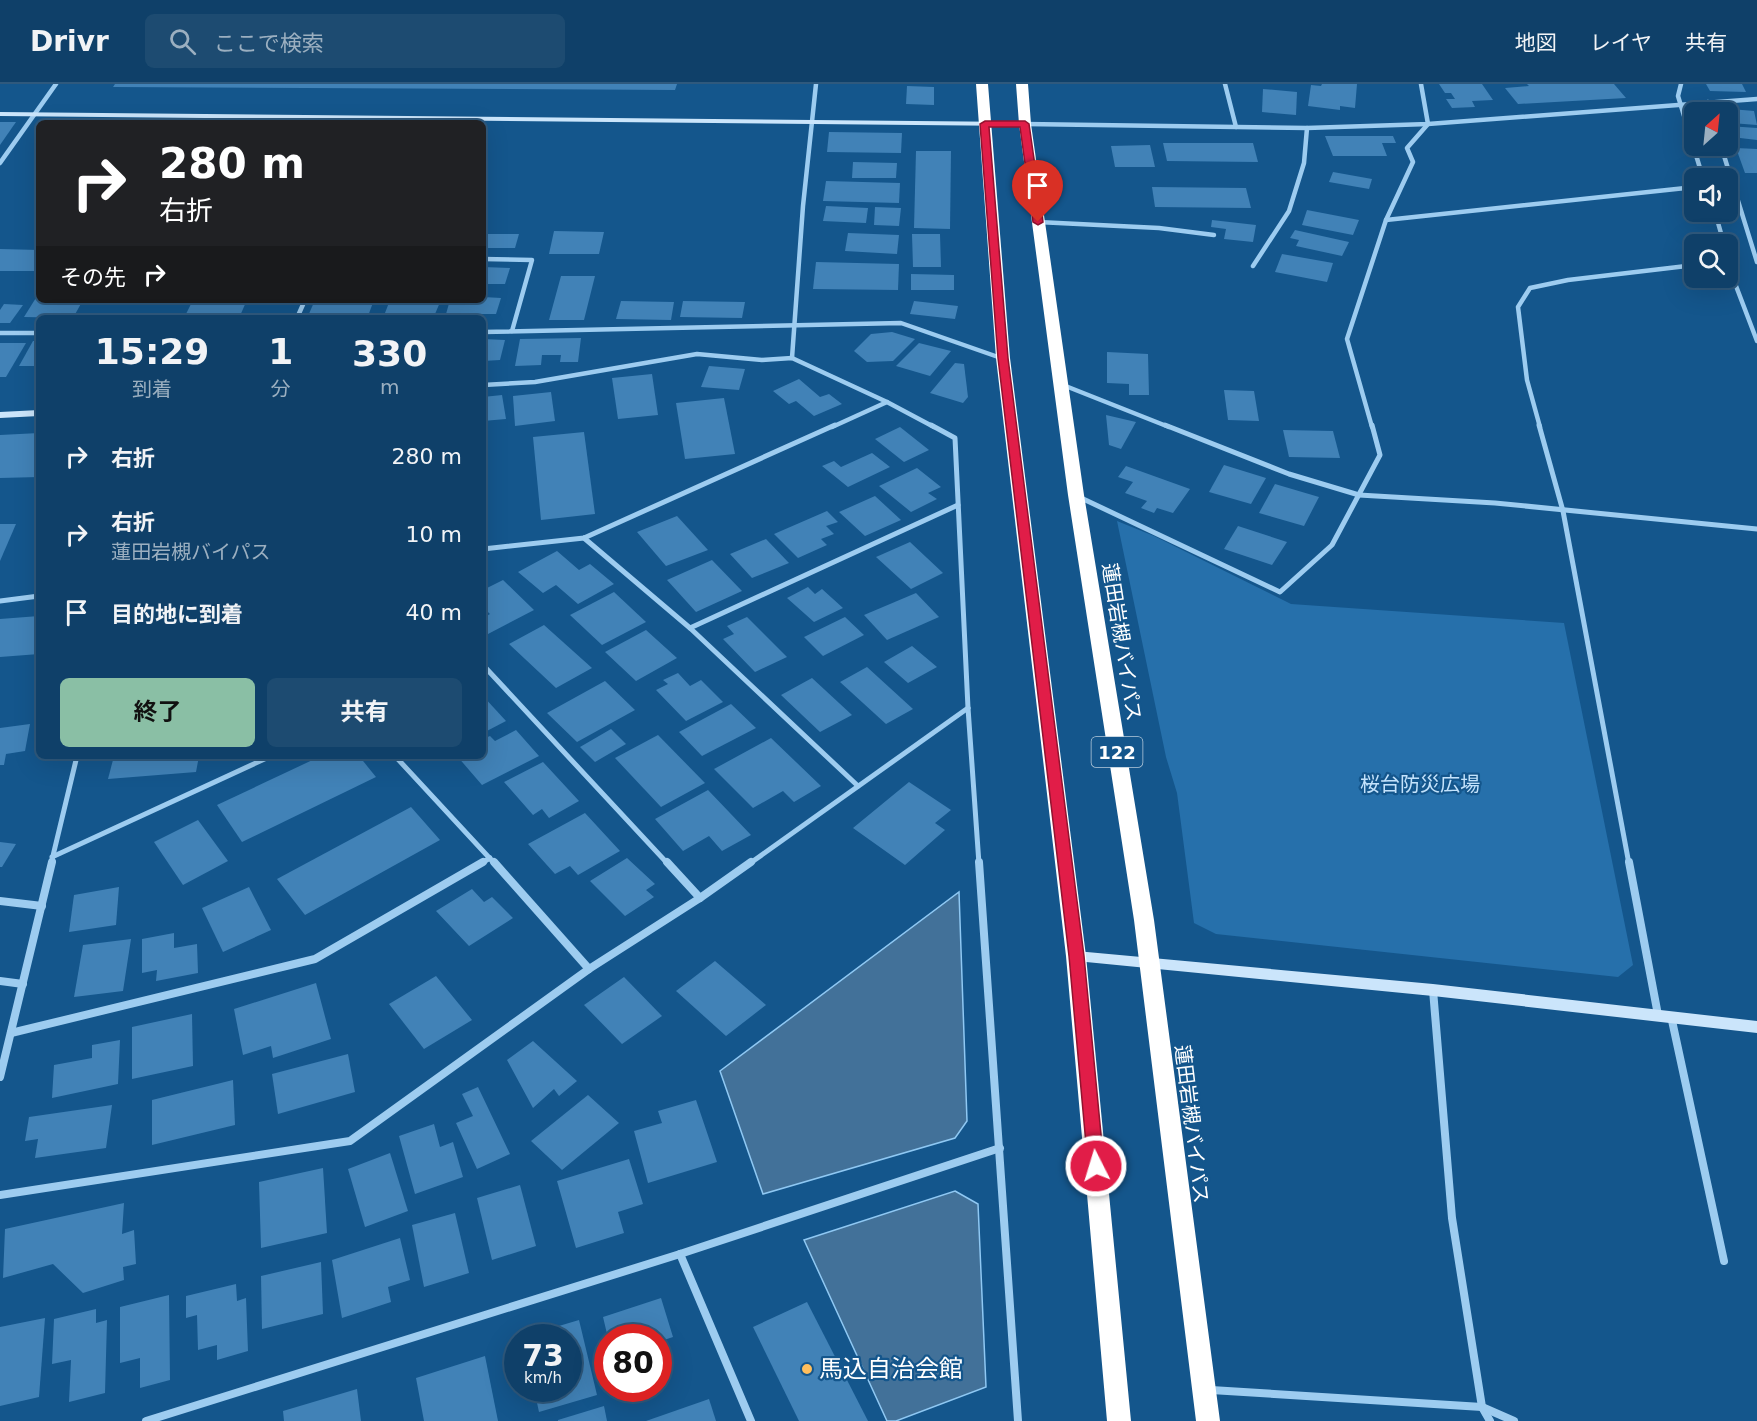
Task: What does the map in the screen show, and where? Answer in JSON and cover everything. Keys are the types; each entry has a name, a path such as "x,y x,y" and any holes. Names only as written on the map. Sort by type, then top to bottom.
{"highway":[{"path":"982,84 1003,358 1076,956 1119,1421"},
{"name":"蓮田岩槻バイパス","path":"1022,84 1025,124 1076,495 1149,962 1208,1421"}],"street":[{"path":"0,163 56,84"},
{"path":"792,358 816,84"},
{"path":"1225,84 1236,127"},
{"path":"1421,84 1428,124"},
{"path":"1681,84 1678,96 1700,168"},
{"path":"1708,102 1757,99"},
{"path":"486,120 1307,128 1428,124 1684,104"},
{"path":"0,114 380,120"},
{"path":"1076,495 1280,592 1332,545 1380,455 1347,339 1386,220 1413,162 1407,148 1428,124"},
{"path":"1252,266 1289,211 1304,163 1307,128"},
{"path":"1724,156 1757,262"},
{"path":"1386,220 1684,188"},
{"path":"1038,222 1159,228 1214,235"},
{"path":"486,259 532,260 512,331"},
{"path":"1684,267 1568,280 1530,288 1518,307 1527,380 1563,511 1665,1015 1724,1261"},
{"path":"1737,288 1757,341"},
{"path":"486,332 901,323 1003,358"},
{"path":"0,333 36,333"},
{"path":"486,385 535,382 697,354 762,360 792,358 887,402 955,438 968,708 1018,1421"},
{"path":"1060,384 1289,474 1359,495 1495,503 1757,529"},
{"path":"486,549 584,538 887,402"},
{"path":"0,415 36,413"},
{"path":"690,628 958,505"},
{"path":"584,538 690,628 858,786"},
{"path":"0,600 36,596"},
{"path":"486,668 700,898"},
{"path":"0,1195 350,1142 588,969 700,898 968,708"},
{"path":"0,1077 76,759"},
{"path":"52,857 265,759"},
{"path":"398,759 490,858 588,969"},
{"path":"11,1033 315,959 490,858"},
{"path":"0,901 42,906"},
{"path":"1076,956 1433,990 1757,1027"},
{"path":"0,981 23,984"},
{"path":"1433,990 1452,1218 1482,1407 1490,1421"},
{"path":"146,1421 680,1254 1000,1148"},
{"path":"680,1254 751,1421"},
{"path":"1204,1390 1482,1407 1514,1421"}],"green space":[{"name":"桜台防災広場","path":"1117,521 1154,536 1291,604 1564,623 1633,965 1618,977 1216,934 1194,923 1177,793 1166,757"}],"shaded area":[{"path":"959,892 967,1121 955,1138 763,1194 720,1071"},
{"path":"955,1191 978,1204 986,1387 896,1421 887,1421 804,1240"}],"building":[{"path":"115,84 677,84 675,90 113,87"},
{"path":"1322,84 1357,84 1355,108 1340,106 1340,110 1308,106 1311,85 1321,86"},
{"path":"1439,84 1482,84 1493,100 1472,101 1475,107 1452,108 1446,99 1455,99 1451,93 1445,93"},
{"path":"1527,84 1614,84 1626,98 1518,104 1505,88 1529,86"},
{"path":"1706,84 1742,84 1746,92 1710,91"},
{"path":"907,86 934,87 934,105 906,104"},
{"path":"1263,89 1297,92 1296,115 1262,112"},
{"path":"1738,110 1754,111 1757,125 1738,124"},
{"path":"0,122 16,122 0,145"},
{"path":"1738,127 1757,128 1757,140 1740,138"},
{"path":"829,132 902,133 901,153 827,152"},
{"path":"1325,136 1393,136 1396,143 1382,143 1387,156 1333,156"},
{"path":"1163,143 1253,143 1258,162 1167,161"},
{"path":"1150,145 1155,167 1115,167 1111,146"},
{"path":"1738,148 1757,149 1757,173 1745,173"},
{"path":"916,151 951,151 950,229 914,228"},
{"path":"853,162 897,163 896,178 852,178"},
{"path":"1333,172 1372,179 1369,189 1329,182"},
{"path":"826,181 900,183 899,203 823,201"},
{"path":"1152,187 1246,188 1251,208 1155,207"},
{"path":"826,206 868,208 866,223 823,221"},
{"path":"875,207 901,208 899,226 874,225"},
{"path":"1307,210 1359,220 1353,235 1302,225"},
{"path":"1212,220 1256,225 1253,242 1224,239 1226,229 1211,227"},
{"path":"1295,230 1349,242 1342,256 1296,246 1299,240 1290,238"},
{"path":"554,231 604,232 599,254 549,254"},
{"path":"848,233 899,235 897,254 845,251"},
{"path":"486,234 519,234 515,248 486,248"},
{"path":"912,234 940,234 941,267 913,267"},
{"path":"0,249 36,250 36,271 0,271"},
{"path":"1282,254 1333,263 1327,282 1275,272"},
{"path":"816,262 899,264 898,290 813,289"},
{"path":"486,267 510,268 505,284 486,284"},
{"path":"911,274 954,275 954,290 911,290"},
{"path":"561,276 595,276 584,320 549,320"},
{"path":"486,297 501,298 496,314 446,314 449,303 486,303"},
{"path":"36,298 36,303 81,303 75,315 24,317"},
{"path":"621,301 674,302 671,320 616,319"},
{"path":"683,301 745,302 742,318 680,317"},
{"path":"914,301 958,306 955,319 910,314"},
{"path":"192,303 246,303 240,315 186,315"},
{"path":"314,303 373,303 368,315 308,315"},
{"path":"389,303 440,303 435,314 385,313"},
{"path":"4,304 23,305 10,323 0,323 0,310"},
{"path":"892,332 915,339 893,361 867,362 854,351 871,334"},
{"path":"581,338 578,362 560,362 561,355 542,355 541,365 515,366 520,339"},
{"path":"486,339 505,340 500,360 486,361"},
{"path":"33,341 36,341 36,366 19,366"},
{"path":"0,343 26,343 6,377 0,377"},
{"path":"919,343 951,351 930,376 896,366"},
{"path":"1107,352 1148,354 1149,395 1129,395 1129,384 1107,383"},
{"path":"955,363 964,364 968,397 963,403 930,393"},
{"path":"709,366 745,369 739,390 701,387"},
{"path":"652,374 658,415 618,419 612,378"},
{"path":"799,379 820,397 829,394 842,404 814,416 796,401 789,404 773,391"},
{"path":"1224,390 1254,391 1259,421 1228,420"},
{"path":"551,392 555,421 515,426 513,396"},
{"path":"502,395 506,419 486,421 486,397"},
{"path":"724,398 735,454 685,459 676,403"},
{"path":"1106,415 1136,422 1121,449 1109,445"},
{"path":"900,427 929,450 904,462 875,439"},
{"path":"1283,430 1333,431 1340,458 1289,457"},
{"path":"584,432 595,514 541,520 533,437"},
{"path":"36,433 36,477 0,478 0,435"},
{"path":"872,453 890,467 848,487 822,466 834,461 841,467"},
{"path":"1224,465 1266,478 1251,504 1209,492"},
{"path":"1126,466 1190,489 1173,513 1157,508 1154,513 1141,508 1147,501 1125,493 1133,482 1118,477"},
{"path":"917,468 941,487 928,493 937,499 911,512 879,486"},
{"path":"1275,484 1319,497 1304,526 1259,513"},
{"path":"875,496 901,520 865,536 839,512"},
{"path":"827,511 838,522 826,526 834,534 821,539 827,545 798,558 774,534"},
{"path":"677,516 708,550 666,566 637,532"},
{"path":"0,524 16,524 0,561"},
{"path":"1238,526 1287,542 1272,565 1224,549"},
{"path":"766,539 789,563 752,578 730,554"},
{"path":"910,542 943,573 911,589 876,557"},
{"path":"557,551 579,570 590,564 614,584 578,604 556,585 543,593 518,572"},
{"path":"712,560 742,591 696,612 667,580"},
{"path":"503,580 534,610 488,634 486,616 490,614 486,610 486,588"},
{"path":"808,587 815,594 822,589 843,608 814,622 787,598"},
{"path":"614,592 646,622 602,645 570,615"},
{"path":"916,593 939,617 887,640 864,615"},
{"path":"36,616 36,654 0,657 0,619"},
{"path":"747,617 787,657 755,672 723,639 734,634 727,626"},
{"path":"845,617 864,635 823,656 804,637"},
{"path":"544,625 592,668 556,688 509,644"},
{"path":"646,630 677,658 636,681 605,652"},
{"path":"912,646 937,667 908,683 884,662"},
{"path":"867,667 913,709 886,724 840,682"},
{"path":"678,673 690,686 701,680 723,702 686,721 656,690 668,684 663,680"},
{"path":"812,678 852,715 820,732 781,695"},
{"path":"605,681 635,710 577,742 547,713"},
{"path":"486,699 506,721 486,731"},
{"path":"731,704 756,728 702,756 679,732"},
{"path":"30,724 25,751 6,754 4,765 0,765 0,728"},
{"path":"611,729 626,744 595,762 580,747"},
{"path":"516,730 539,756 482,785 460,759 486,759 486,738 490,736 495,741"},
{"path":"658,735 705,783 661,807 615,758"},
{"path":"771,738 821,786 794,802 783,791 753,808 714,769"},
{"path":"113,759 198,759 196,772 108,779"},
{"path":"315,759 361,759 376,777 242,842 217,805"},
{"path":"543,762 579,801 549,818 542,809 533,815 504,782"},
{"path":"909,782 951,810 935,823 945,830 905,865 853,828"},
{"path":"708,790 751,835 722,851 709,836 683,851 655,819"},
{"path":"411,807 440,840 305,915 277,879"},
{"path":"585,813 620,851 578,875 570,866 555,874 528,844"},
{"path":"198,820 228,861 183,885 154,842"},
{"path":"0,842 16,844 2,867 0,867"},
{"path":"627,858 655,884 646,890 654,897 625,916 590,881"},
{"path":"119,887 116,925 69,932 74,895"},
{"path":"249,887 271,930 223,952 202,908"},
{"path":"472,889 484,902 492,897 513,918 469,946 436,911"},
{"path":"174,933 174,948 197,944 198,973 156,981 157,970 142,973 142,939"},
{"path":"131,939 123,991 74,997 83,945"},
{"path":"715,961 766,1005 726,1036 676,991"},
{"path":"436,976 472,1020 424,1049 389,1004"},
{"path":"624,977 662,1016 622,1044 584,1005"},
{"path":"316,983 331,1039 273,1058 271,1046 243,1055 234,1009"},
{"path":"192,1014 193,1066 132,1079 132,1027"},
{"path":"120,1040 118,1084 52,1098 54,1065 92,1058 92,1045"},
{"path":"533,1041 577,1081 559,1096 554,1089 533,1108 507,1060"},
{"path":"348,1054 355,1092 278,1114 272,1074"},
{"path":"233,1080 235,1125 152,1145 152,1100"},
{"path":"478,1087 510,1154 477,1169 456,1123 473,1116 462,1094"},
{"path":"588,1095 619,1123 562,1170 531,1141"},
{"path":"696,1100 717,1162 648,1183 634,1131 662,1123 658,1111"},
{"path":"112,1105 106,1148 35,1158 38,1139 25,1141 29,1117"},
{"path":"434,1124 440,1147 453,1142 463,1177 415,1194 399,1136"},
{"path":"390,1153 408,1211 365,1227 348,1169"},
{"path":"629,1159 643,1204 618,1212 624,1233 576,1248 557,1181"},
{"path":"323,1168 327,1233 261,1248 259,1182"},
{"path":"520,1185 536,1246 492,1260 477,1198"},
{"path":"124,1203 122,1234 134,1230 136,1264 123,1267 124,1280 83,1293 53,1264 3,1278 5,1229"},
{"path":"455,1213 469,1273 424,1287 412,1225"},
{"path":"400,1238 410,1280 388,1287 391,1302 342,1318 332,1260"},
{"path":"321,1262 323,1314 262,1329 261,1276"},
{"path":"236,1284 237,1301 246,1298 248,1351 217,1360 217,1345 198,1350 197,1315 186,1318 186,1296"},
{"path":"169,1295 170,1380 140,1388 140,1358 120,1363 120,1307"},
{"path":"661,1298 669,1324 605,1324 603,1317"},
{"path":"807,1302 868,1421 799,1421 753,1327"},
{"path":"96,1309 96,1323 107,1320 105,1393 69,1402 71,1360 52,1364 54,1319"},
{"path":"45,1318 39,1397 0,1406 0,1327"},
{"path":"579,1320 580,1324 566,1324"},
{"path":"582,1332 594,1382 594,1396 582,1399"},
{"path":"485,1356 498,1421 424,1421 416,1378"},
{"path":"357,1389 361,1421 284,1421 283,1411"},
{"path":"709,1399 716,1421 646,1421"},
{"path":"537,1402 573,1402 539,1412"},
{"path":"604,1406 607,1421 558,1421 558,1420"}],"place":[{"name":"馬込自治会館","path":"807,1369"}],"route":[{"path":"1038,222 1025,124 985,124 1003,358 1076,956 1096,1166"}]}
